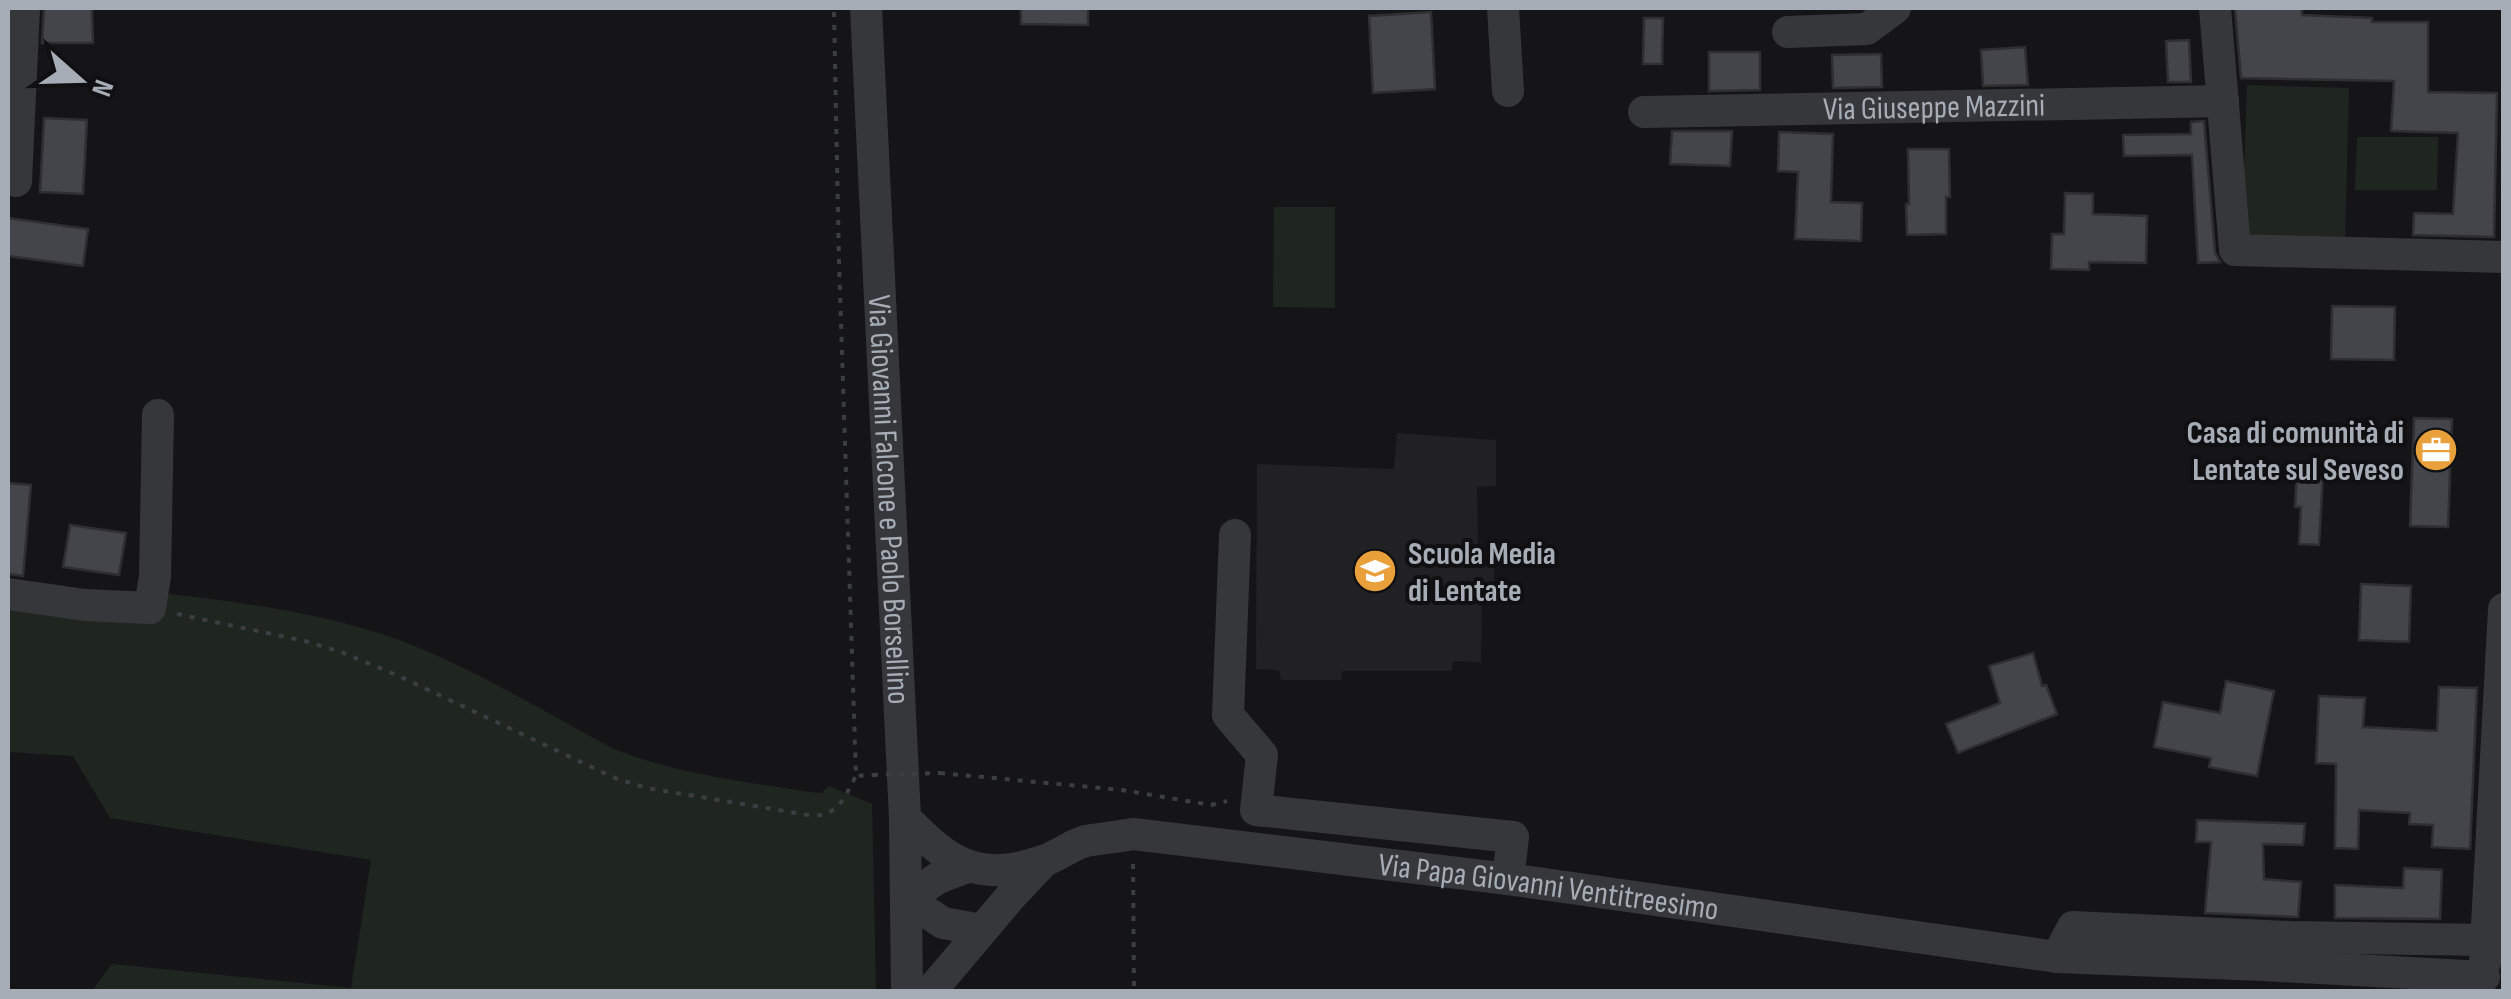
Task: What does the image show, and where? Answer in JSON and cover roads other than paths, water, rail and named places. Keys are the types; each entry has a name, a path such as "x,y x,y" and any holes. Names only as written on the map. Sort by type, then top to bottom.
{"street":[{"path":"16,181 24,8"},
{"path":"1503,8 1508,91"},
{"path":"1788,32 1867,30 1895,8"},
{"path":"2215,8 2235,250 2504,257"},
{"name":"Via Giovanni Falcone e Paolo Borsellino","path":"850,10 905,818 907,992"},
{"name":"Via Giuseppe Mazzini","path":"1644,112 2222,101"},
{"path":"8,594 85,605 150,608 158,415"},
{"path":"1235,535 1228,715 1262,755 1256,810 1513,836 1508,879"},
{"path":"2484,984 2500,773 2504,609"},
{"path":"905,818 934,847 967,866"},
{"name":"Via Papa Giovanni Ventitreesimo","path":"907,898 938,878 967,866 997,871 1044,860 1083,842 1133,834 1508,879 2056,957 2484,984"},
{"name":"Via Papa Giovanni Ventitreesimo","path":"930,992 1044,860"},
{"path":"907,898 943,923 982,930"},
{"path":"2056,957 2073,927 2289,937 2487,940"}],"place":[{"name":"Casa di comunità di Lentate sul Seveso","path":"2436,450"},
{"name":"Scuola Media di Lentate","path":"1375,571"}]}
